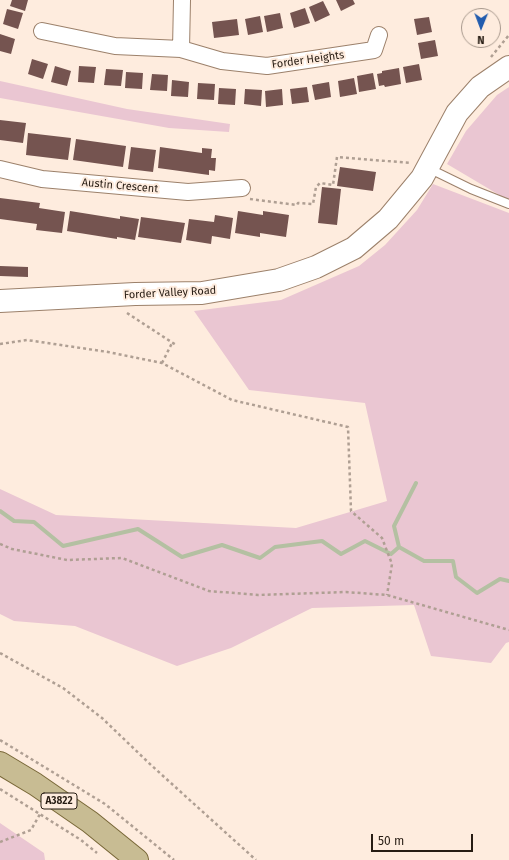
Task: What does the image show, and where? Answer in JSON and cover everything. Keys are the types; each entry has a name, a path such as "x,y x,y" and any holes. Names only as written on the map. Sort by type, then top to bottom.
{"main road":[{"name":"Forder Valley Road","path":"0,301 202,293 279,280 316,267 354,248 388,219 422,178 420,165 458,112 480,88 509,67"},
{"name":"A3822","path":"0,763 35,784 90,822 137,860"}],"street":[{"path":"181,49 182,0"},
{"name":"Forder Heights","path":"42,31 115,46 181,49 222,61 267,66 374,50 378,35"},
{"name":"Austin Crescent","path":"0,168 42,179 188,192 242,188"}],"lane":[{"path":"420,165 471,189 509,204"}],"path":[{"path":"242,188 246,198 297,205 298,203 313,204 316,186 320,183 332,184 337,157 420,165"},
{"path":"102,296 176,345"},
{"path":"0,344 28,340 108,352 162,363 232,400 348,427 352,511 382,538 392,564 387,595"},
{"path":"162,363 172,343"},
{"path":"0,544 12,549 67,560 122,558 209,591 258,595 346,592 387,595 509,630"},
{"path":"0,654 64,688 102,718 151,765 256,860"},
{"path":"0,740 104,804 174,860"},
{"path":"0,788 81,840 102,856"},
{"path":"0,842 31,830 40,814"}],"shaded area":[{"path":"0,81 127,109 230,124 229,132 169,128 0,98"},
{"path":"509,87 509,199 501,196 447,164 466,131 497,95"},
{"path":"433,184 509,213 509,642 506,643 491,663 431,656 414,605 312,608 231,648 177,666 75,626 14,621 0,614 0,489 56,515 296,528 387,501 365,403 249,390 194,311 281,300 359,266 385,245 417,210"},
{"path":"0,823 44,853 45,860 0,860"}],"building":[{"path":"12,0 28,0 25,11 10,6"},
{"path":"336,0 353,0 355,4 341,11"},
{"path":"323,1 330,15 315,22 309,7"},
{"path":"305,8 310,23 294,28 290,13"},
{"path":"7,9 23,13 18,29 3,24"},
{"path":"280,13 283,28 267,32 264,16"},
{"path":"260,16 263,32 248,35 245,19"},
{"path":"429,17 432,32 417,35 414,19"},
{"path":"237,19 239,35 214,38 212,22"},
{"path":"0,34 15,39 11,54 0,51"},
{"path":"435,40 438,56 421,59 418,43"},
{"path":"32,59 48,64 43,79 28,74"},
{"path":"419,64 422,80 406,83 403,67"},
{"path":"55,66 71,71 67,86 51,82"},
{"path":"79,66 96,67 94,83 78,82"},
{"path":"399,68 401,84 385,87 384,85 379,86 377,74 382,73 382,71"},
{"path":"106,69 123,70 121,86 104,85"},
{"path":"126,72 143,73 142,89 125,88"},
{"path":"373,73 376,89 359,92 357,76"},
{"path":"152,74 168,75 167,91 150,90"},
{"path":"354,78 357,94 340,97 338,81"},
{"path":"172,80 189,82 188,97 171,96"},
{"path":"329,82 331,97 315,100 312,85"},
{"path":"198,83 215,84 214,100 197,99"},
{"path":"307,87 309,102 292,104 290,89"},
{"path":"219,88 236,89 235,105 218,104"},
{"path":"245,89 262,90 261,106 244,104"},
{"path":"282,89 283,105 266,107 265,91"},
{"path":"0,120 26,123 23,143 0,140"},
{"path":"28,133 71,138 68,160 26,155"},
{"path":"76,139 126,146 123,167 73,160"},
{"path":"131,147 156,150 153,172 128,169"},
{"path":"160,147 202,153 202,148 212,149 211,158 216,158 215,171 209,170 209,175 158,168"},
{"path":"340,167 376,172 373,191 337,186"},
{"path":"322,187 341,189 337,225 318,223"},
{"path":"0,198 40,203 39,208 65,212 62,233 36,230 37,224 0,219"},
{"path":"70,211 120,219 120,216 139,219 135,240 117,237 117,239 67,231"},
{"path":"238,211 263,215 263,211 289,215 286,237 260,233 260,237 235,233"},
{"path":"215,215 233,218 230,239 212,236 211,244 186,240 189,219 214,222"},
{"path":"141,217 185,223 181,243 138,237"},
{"path":"0,266 28,267 28,277 0,276"}],"waterway":[{"path":"399,547 394,526 416,483"},
{"path":"0,511 14,521 34,522 63,546 138,529 182,557 222,545 260,558 275,547 322,541 341,554 365,541 391,554 399,547 424,561 453,561 456,577 477,593 500,579 509,581"}]}
